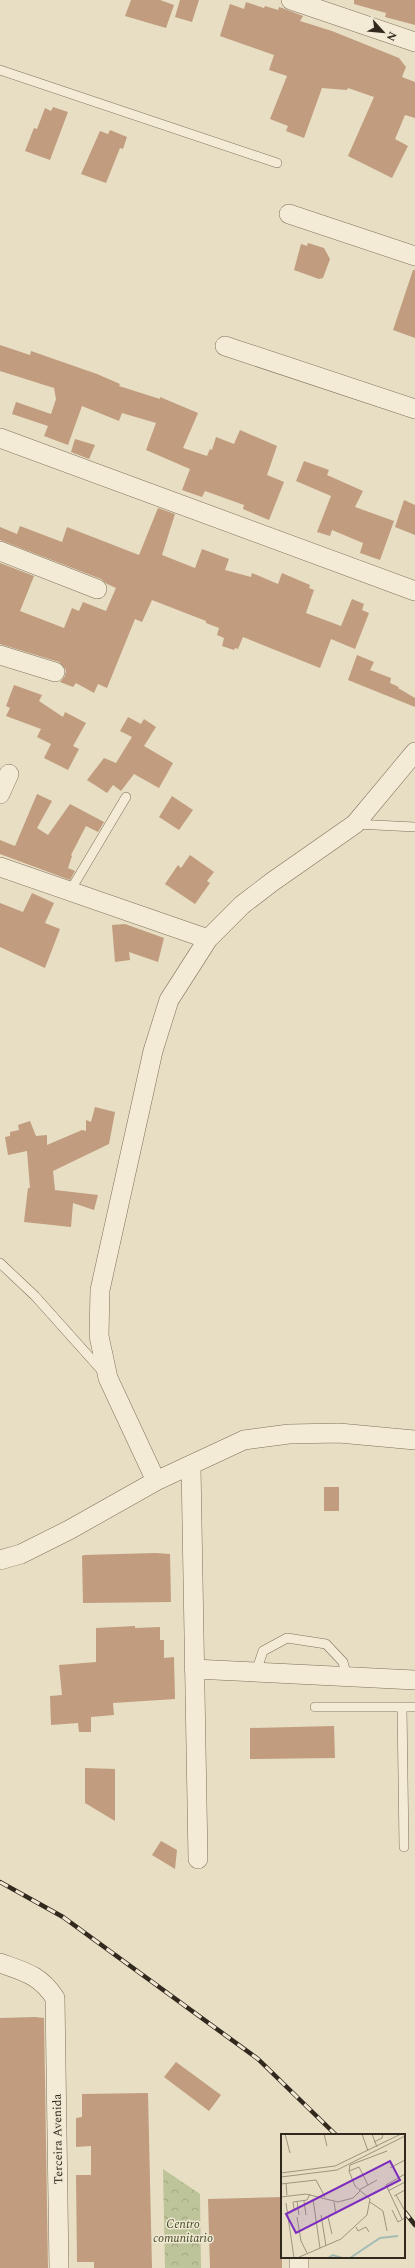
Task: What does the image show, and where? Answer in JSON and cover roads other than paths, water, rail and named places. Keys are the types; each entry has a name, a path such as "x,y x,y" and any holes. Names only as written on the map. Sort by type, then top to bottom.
{"street":[{"path":"290,0 415,42"},
{"path":"289,214 415,256"},
{"path":"225,346 415,409"},
{"path":"0,438 415,590"},
{"path":"0,551 97,589"},
{"path":"0,655 56,672"},
{"path":"156,1481 108,1378 99,1336 100,1290 153,1051 170,1000 208,939 242,905 272,882 356,824 415,752"},
{"path":"0,794 9,774"},
{"path":"0,867 208,939"},
{"path":"0,1560 21,1554 69,1530 156,1481 244,1440 289,1434 339,1433 415,1440"},
{"path":"191,1466 198,1859"},
{"path":"194,1669 415,1680"},
{"name":"Terceira Avenida","path":"0,1963 35,1976 47,1986 55,1998 59,2268"}],"lane":[{"path":"0,70 277,163"},
{"path":"70,892 126,797"},
{"path":"356,824 415,827"},
{"path":"0,1263 36,1296 108,1378"},
{"path":"256,1672 263,1651 287,1638 326,1644 343,1662 347,1677"},
{"path":"315,1707 415,1707"},
{"path":"402,1707 404,1847"}],"railway":[{"path":"0,1882 63,1917 258,2059 335,2134"},
{"path":"405,2212 415,2225"}],"park label":[{"name":"Centro comunitario","path":"183,2231"}]}
